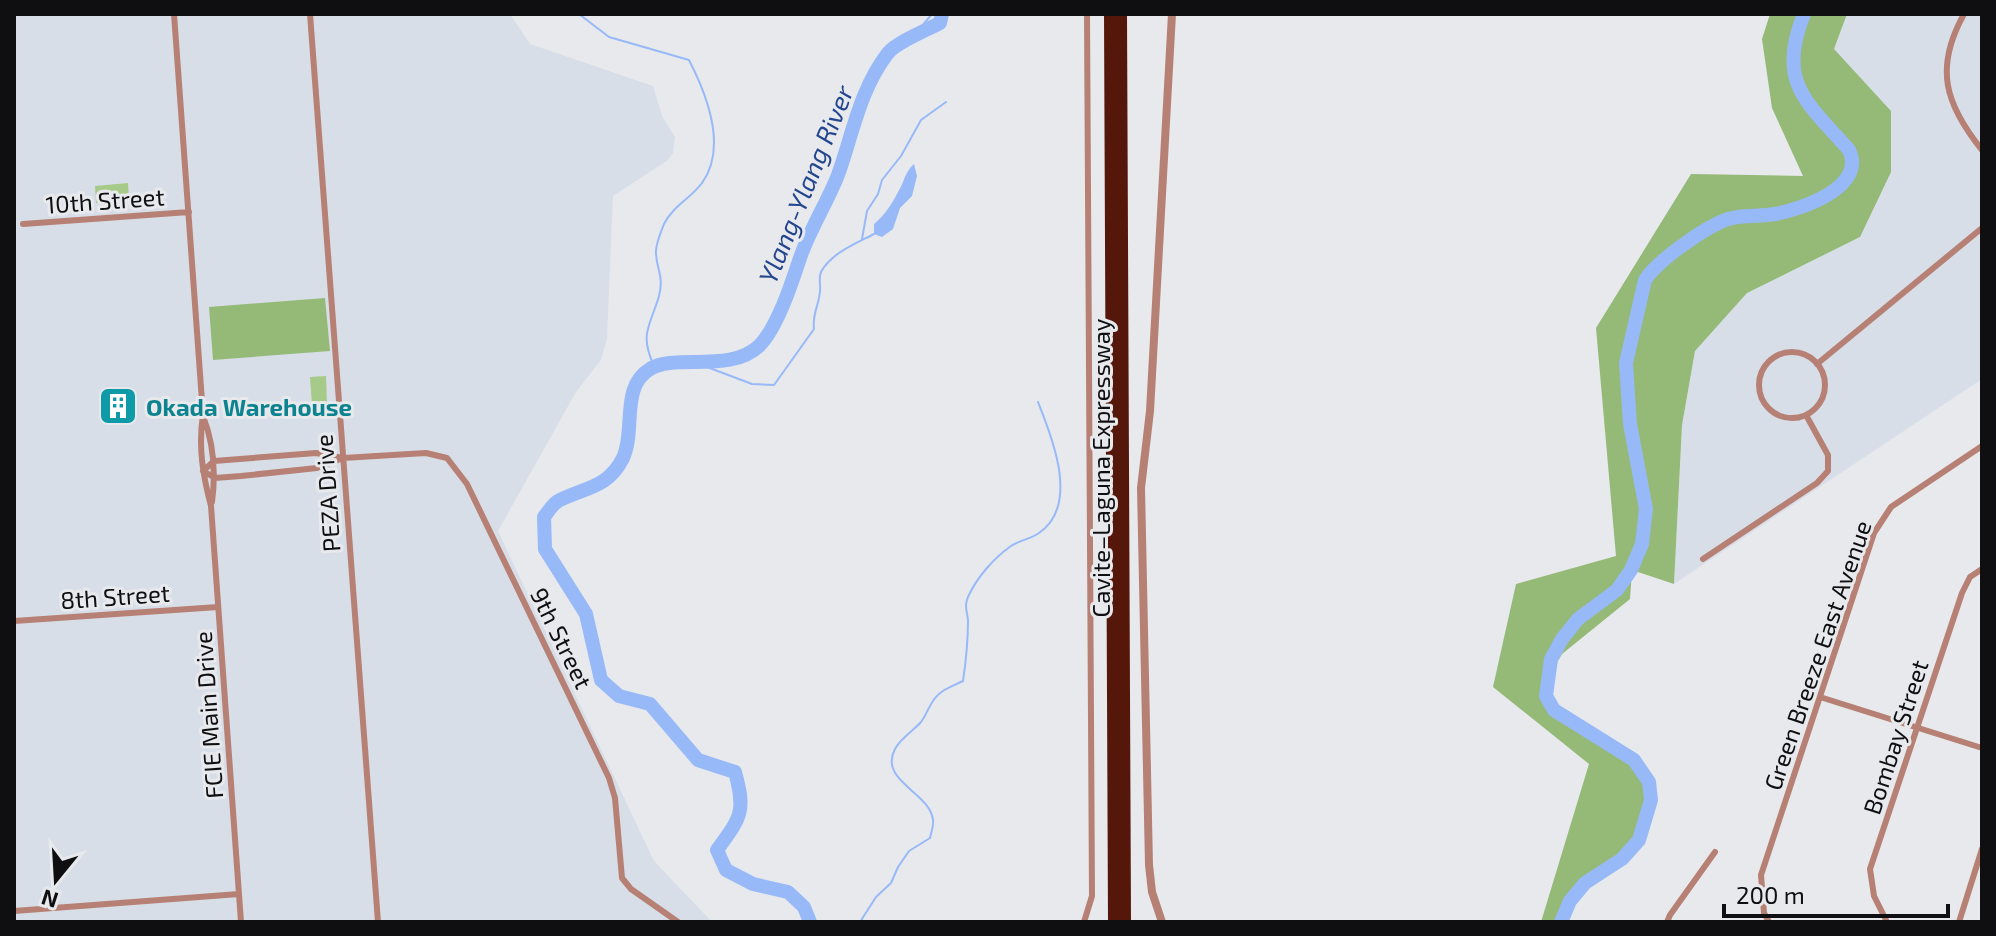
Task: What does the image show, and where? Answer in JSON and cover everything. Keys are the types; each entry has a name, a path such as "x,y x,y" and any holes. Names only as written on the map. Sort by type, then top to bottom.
{"highway":[{"name":"Cavite–Laguna Expressway","path":"1110,14 1114,922"},
{"name":"Cavite–Laguna Expressway","path":"1121,14 1125,922"}],"street":[{"name":"FCIE Main Drive","path":"174,14 203,415 200,437 211,506 241,922"},
{"name":"PEZA Drive","path":"310,14 378,922"},
{"path":"1084,922 1092,896 1087,14"},
{"path":"1162,922 1152,892 1149,865 1141,488 1151,396 1172,14"},
{"path":"1964,14 1947,57 1948,91 1962,125 1982,150"},
{"name":"10th Street","path":"23,224 189,212"},
{"path":"1817,364 1982,228"},
{"path":"1798,353 1817,364 1825,382 1825,392 1821,402 1806,415 1784,418 1765,405 1758,384 1761,373 1776,356 1798,353"},
{"name":"FCIE Main Drive","path":"203,415 211,435 214,461 211,506"},
{"path":"1703,559 1817,483 1828,471 1828,455 1806,415"},
{"name":"Green Breeze East Avenue","path":"1769,922 1764,913 1761,875 1881,520 1891,507 1982,446"},
{"name":"9th Street","path":"214,461 316,453 343,458 426,453 437,454 454,464 467,484 609,778 615,798 622,878 631,889 678,922"},
{"name":"9th Street","path":"215,478 317,468 343,458"},
{"path":"214,461 203,471 215,478"},
{"name":"Bombay Street","path":"1887,922 1870,883 1870,869 1962,593 1970,577 1982,569"},
{"name":"8th Street","path":"14,621 218,607"},
{"path":"1820,697 1982,748"},
{"path":"1959,922 1982,849"},
{"path":"1667,922 1715,852"},
{"path":"14,911 239,894"}],"shaded area":[{"path":"14,14 510,14 530,44 653,86 663,118 675,137 673,153 668,160 613,196 607,339 601,360 576,392 498,531 654,861 712,922 14,922"},
{"path":"1847,14 1982,14 1982,379 1674,584 1682,425 1695,351 1747,293 1860,237 1831,57"}],"green space":[{"path":"1770,14 1847,14 1834,49 1891,111 1891,172 1860,237 1747,293 1695,351 1682,425 1674,584 1632,570 1630,599 1562,654 1547,679 1546,696 1554,710 1620,746 1649,782 1651,800 1639,840 1622,859 1585,883 1570,901 1561,922 1541,922 1589,764 1493,687 1516,584 1616,556 1596,328 1691,174 1803,176 1772,108 1762,39"},
{"path":"128,183 129,200 96,203 95,186"},
{"path":"325,298 330,351 213,360 209,307"},
{"path":"326,376 327,405 312,406 310,377"}],"water":[{"path":"914,164 917,176 912,196 900,208 893,229 882,237 874,234 874,224 890,205"}],"waterway":[{"path":"579,14 609,37 689,60 712,121 714,137 710,169 697,189 668,218 657,243 660,289 647,338 654,366"},
{"path":"912,38 932,14"},
{"name":"Ylang-Ylang River","path":"810,922 804,907 788,892 753,884 726,870 717,850 739,814 740,796 735,772 698,760 650,704 619,696 601,680 586,614 545,549 544,517 557,501 596,485 617,468 627,447 635,387 650,369 674,363 734,359 748,354 767,337 838,175 870,81 892,49 940,23 942,14"},
{"path":"1561,922 1570,901 1585,883 1622,859 1639,840 1651,800 1649,782 1634,760 1554,710 1546,696 1551,659 1562,639 1578,619 1617,590 1631,570 1642,544 1646,509 1630,424 1626,363 1645,280 1660,263 1705,230 1737,217 1769,215 1800,207 1829,194 1849,175 1852,163 1849,150 1809,104 1795,75 1793,58 1804,14"},
{"path":"862,239 867,211 878,194 882,180 901,156 921,120 946,102"},
{"path":"682,364 707,367 752,384 774,385 814,329 820,277 825,265 852,245 874,234"},
{"path":"860,922 876,897 891,883 909,851 930,838 933,827 930,810 893,770 895,749 921,722 937,696 963,681 968,635 966,603 976,582 1005,551 1039,533 1051,521 1058,506 1059,470 1038,402"}],"place":[{"name":"Okada Warehouse","path":"118,406"}]}
